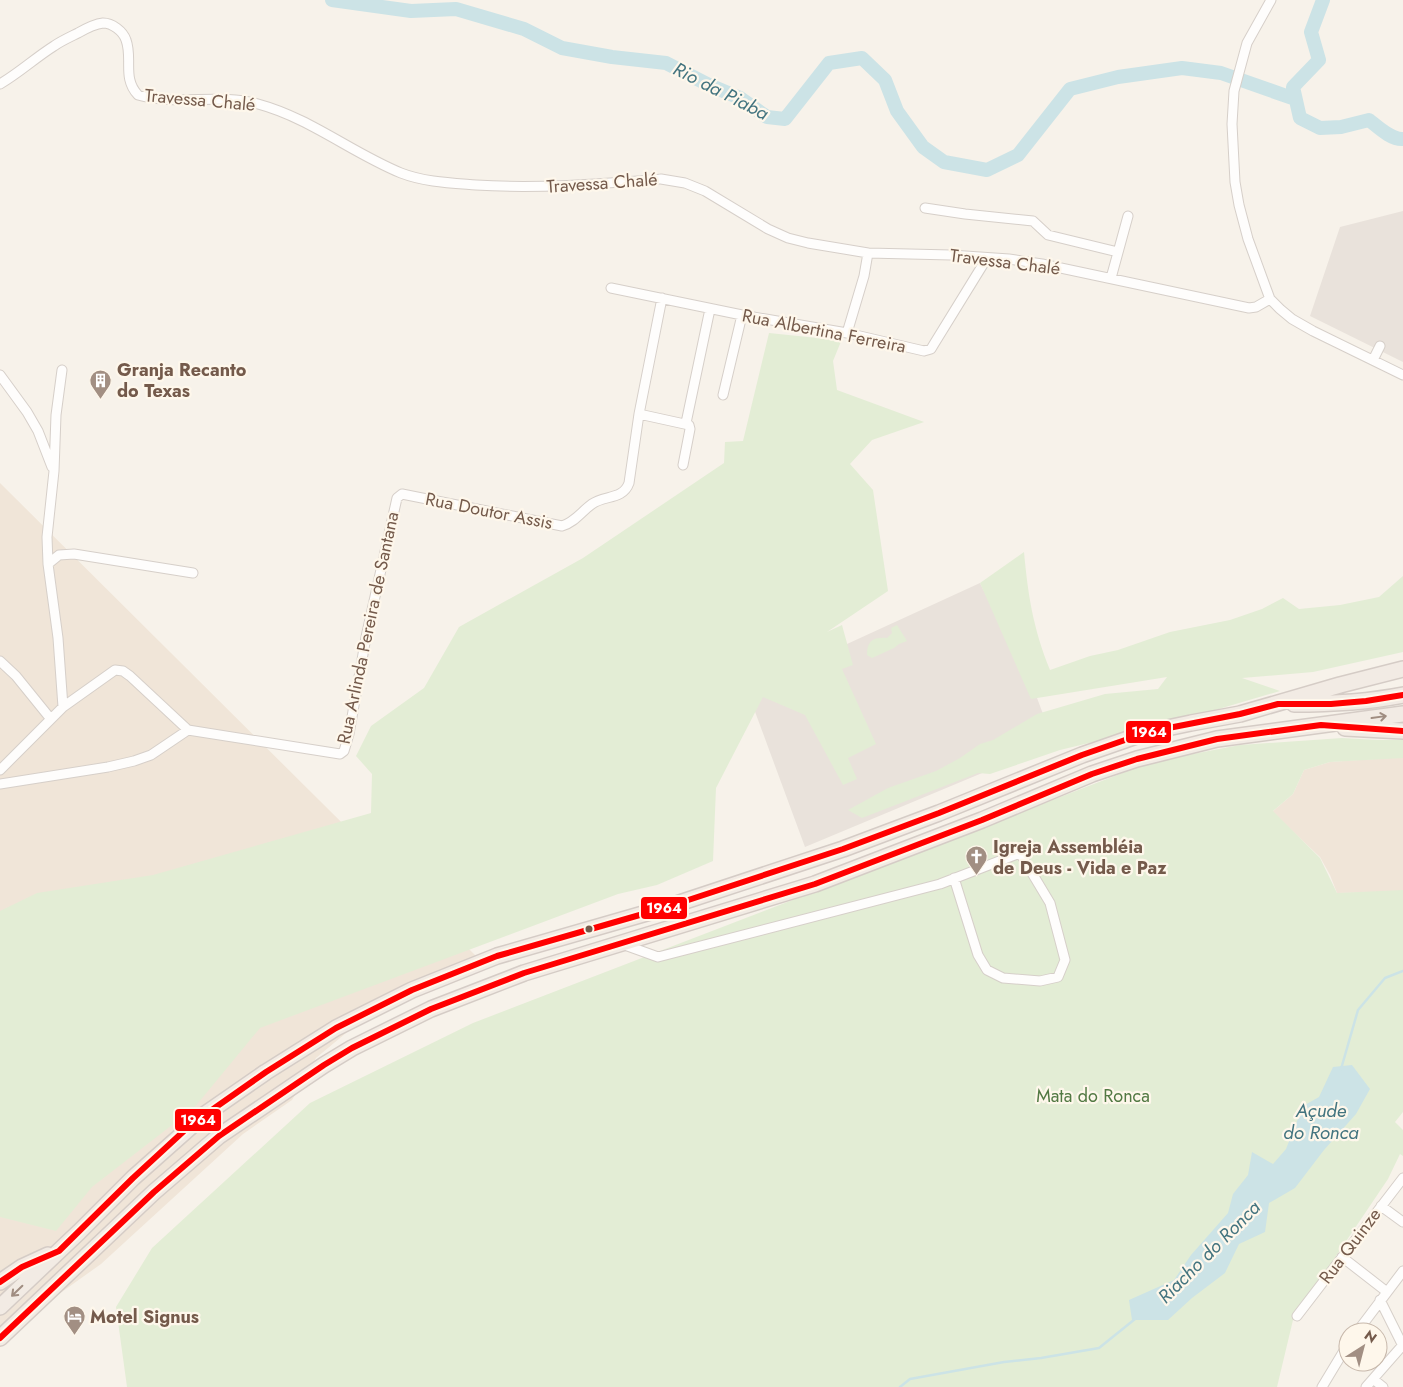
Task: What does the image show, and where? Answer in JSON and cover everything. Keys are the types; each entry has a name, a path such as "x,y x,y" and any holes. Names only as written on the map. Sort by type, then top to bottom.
{"highway":[{"path":"0,1307 133,1178 186,1130 216,1106 266,1072 347,1022 412,990 486,960 528,946 664,908 831,854 1082,755 1148,732 1191,722 1240,714 1340,685 1403,670"},
{"path":"1278,704 1330,704 1366,701 1403,694"},
{"path":"0,1338 192,1158 248,1116 352,1048 431,1009 524,973 815,884 973,824 1092,774 1137,759 1217,739 1403,714"},
{"path":"1321,725 1403,731"},
{"path":"0,1282 22,1267 59,1250"}],"street":[{"path":"1271,0 1247,43 1234,91 1232,124 1233,163 1238,205 1248,239 1270,299 1292,319 1403,375"},
{"name":"Travessa Chalé","path":"0,84 55,45 91,26 101,23 108,24 116,27 124,34 127,42 130,81 132,88 138,95 170,99 235,100 257,104 289,114 375,160 402,173 424,179 459,184 518,187 573,186 660,178 675,180 705,191 768,229 788,238 818,245 868,253 951,255 1009,259 1111,278 1249,308 1256,307 1270,299"},
{"path":"925,208 1033,221 1048,235 1118,252"},
{"path":"1111,278 1128,216"},
{"path":"847,333 864,276 868,253"},
{"name":"Rua Albertina Ferreira","path":"611,288 742,316 847,333 928,351 988,258"},
{"path":"662,298 639,414 687,424"},
{"path":"683,465 690,429 687,424 710,308"},
{"path":"723,395 742,316"},
{"path":"1373,360 1380,346"},
{"path":"62,370 56,414 54,471 47,537 48,564 58,638 63,706"},
{"path":"0,376 27,412 38,431 54,471"},
{"name":"Rua Doutor Assis","path":"412,496 562,526 570,524 594,503 618,496 624,492 629,483 639,414"},
{"name":"Rua Arlinda Pereira de Santana","path":"188,730 229,735 332,754 340,754 344,751 349,734 368,627 395,501 402,494 412,496"},
{"path":"48,564 59,555 74,554 193,573"},
{"path":"0,661 16,676 50,718"},
{"path":"0,770 63,706 115,670 124,671 188,730 151,755 134,761 108,767 0,784"},
{"path":"622,944 658,957 940,884 954,878 1020,853 1050,903 1065,960 1058,976 1040,981 1003,978 986,970 978,955 954,878"},
{"name":"Rua Quinze","path":"1297,1316 1403,1178"},
{"path":"1381,1206 1403,1222"},
{"path":"1342,1256 1387,1292"},
{"path":"1364,1322 1403,1271"},
{"path":"1366,1387 1403,1346 1380,1300"},
{"path":"1322,1387 1338,1361"},
{"path":"1373,1379 1383,1387"}],"shaded area":[{"path":"1403,211 1403,362 1310,316 1340,227"},
{"path":"0,483 479,959 382,1003 316,1058 292,1100 243,1134 101,1264 0,1336"},
{"path":"980,583 1037,698 1054,743 805,847 747,690"},
{"path":"1403,757 1403,892 1337,893 1320,857 1272,812 1293,794 1304,770 1330,762"}],"green space":[{"path":"769,333 842,339 833,361 837,390 924,422 872,440 850,464 873,490 888,591 827,632 842,625 853,665 842,669 876,744 848,758 857,779 843,785 805,715 763,697 716,788 713,861 657,885 618,894 260,1028 194,1108 92,1187 56,1231 0,1217 0,911 37,893 153,875 371,813 372,774 356,756 371,726 424,688 459,627 583,558 724,463 725,442 743,441"},
{"path":"1024,552 1032,611 1039,640 1050,670 1170,632 1230,620 1262,609 1283,598 1299,609 1340,605 1379,597 1403,576 1403,652 1313,672 1242,678 1280,691 1168,724 1060,750 990,774 978,773 862,818 848,810 888,788 936,771 980,744 993,740 1037,714 1105,694 1158,689 1167,677 1031,699 980,583"},
{"path":"897,625 907,641 872,658 867,655 868,646 872,640 887,638 892,633 891,628"},
{"name":"Mata do Ronca","path":"1342,738 1403,740 1403,758 1330,762 1304,770 1293,794 1273,811 1320,858 1337,893 1403,890 1403,1112 1395,1122 1403,1130 1403,1156 1400,1154 1388,1179 1293,1320 1277,1387 127,1387 116,1307 152,1248 310,1103 473,1023 1151,762 1240,745"}],"water":[{"name":"Açude do Ronca","path":"1352,1065 1370,1089 1356,1114 1324,1150 1295,1188 1269,1203 1265,1232 1239,1244 1225,1273 1192,1298 1168,1320 1132,1320 1129,1300 1174,1280 1191,1255 1228,1213 1233,1194 1248,1175 1252,1152 1273,1164 1286,1149 1303,1106 1319,1097 1333,1067"}],"waterway":[{"name":"Rio da Piaba","path":"332,0 411,11 456,9 524,29 562,48 612,57 666,63 709,85 740,98 767,117 785,119 829,63 862,58 885,80 897,111 923,147 944,162 987,170 1018,155 1070,89 1118,77 1182,68 1221,73 1295,99"},
{"path":"1323,0 1311,32 1319,60 1293,87 1300,118 1320,128 1341,127 1369,120 1389,135 1403,139"},
{"name":"Riacho do Ronca","path":"1341,1069 1358,1010 1385,978 1403,971"},
{"name":"Riacho do Ronca","path":"900,1387 910,1379 1004,1362 1099,1348 1135,1319"}],"transit line":[{"name":"1964","path":"0,1282 22,1267 59,1251 185,1130 216,1107 266,1072 336,1028 412,990 497,956 664,908 843,849 939,813 1082,755 1148,732 1240,714 1278,704 1331,704 1403,695"},
{"name":"1964","path":"0,1338 154,1192 219,1136 352,1048 431,1009 524,973 815,884 982,820 1092,774 1137,759 1217,739 1321,725 1403,731"}],"place":[{"name":"Granja Recanto do Texas","path":"101,399"},
{"name":"Igreja Assembléia de Deus - Vida e Paz","path":"977,876"},
{"name":"Motel Signus","path":"74,1336"}]}
